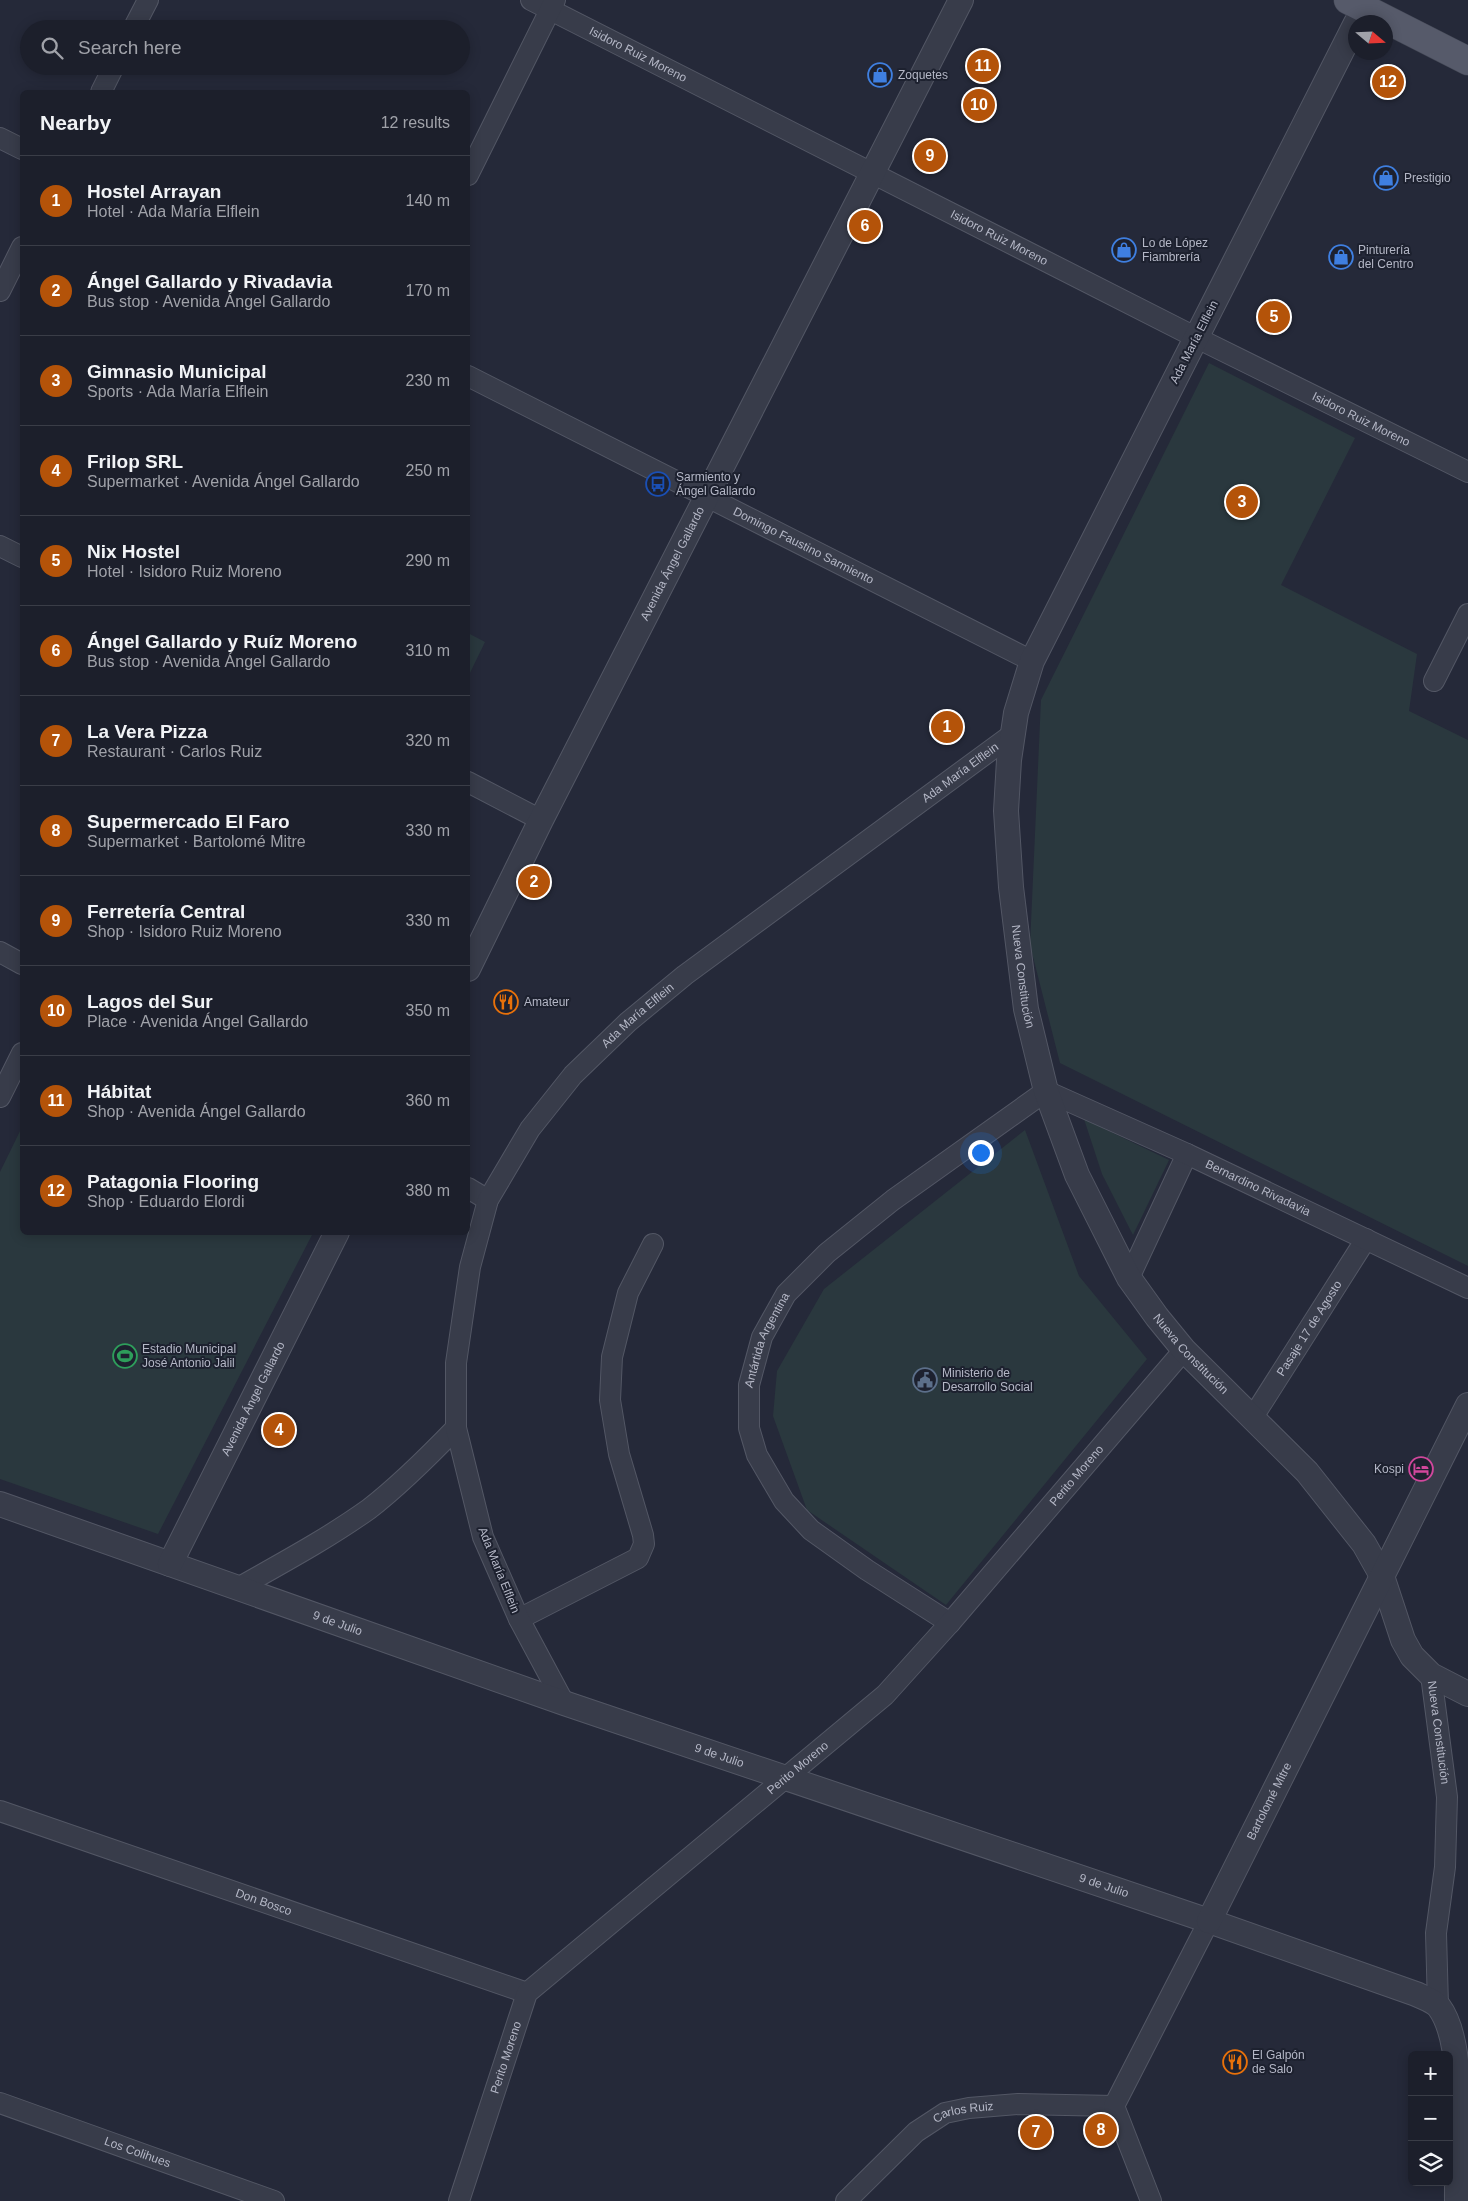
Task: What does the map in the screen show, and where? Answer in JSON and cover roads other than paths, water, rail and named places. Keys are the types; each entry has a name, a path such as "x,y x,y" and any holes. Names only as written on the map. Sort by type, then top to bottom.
{"main road":[{"path":"1358,11 1468,60"}],"street":[{"path":"138,20 148,0"},
{"name":"Isidoro Ruiz Moreno","path":"532,0 553,5 874,173 1197,338 1468,472"},
{"name":"Avenida Ángel Gallardo","path":"470,965 541,820 961,0"},
{"path":"470,171 553,5"},
{"name":"Ada María Elflein","path":"1032,661 1197,338 1358,11"},
{"path":"102,90 110,75"},
{"path":"0,138 20,148"},
{"path":"0,291 20,251"},
{"name":"Domingo Faustino Sarmiento","path":"470,377 1032,661"},
{"path":"0,546 20,556"},
{"path":"1434,681 1468,614"},
{"name":"Nueva Constitución","path":"1032,661 1016,713 1006,811 1011,888 1026,1010 1046,1091 1077,1175 1129,1278 1184,1350 1307,1472 1364,1544 1382,1576 1403,1640 1412,1656 1431,1675 1447,1797 1446,1867 1436,1933 1438,2006"},
{"name":"Ada María Elflein","path":"564,1703 518,1619 483,1538 456,1428 456,1363 470,1267 488,1200 536,1121 573,1075 628,1022 693,969 1014,733"},
{"path":"470,783 541,820"},
{"path":"0,952 20,963"},
{"path":"0,1097 20,1057"},
{"name":"Bernardino Rivadavia","path":"1046,1091 1187,1154 1468,1288"},
{"name":"Antártida Argentina","path":"950,1623 867,1570 811,1530 784,1501 757,1455 749,1428 750,1385 762,1337 786,1294 827,1253 893,1200 1046,1091"},
{"path":"1129,1278 1187,1154"},
{"path":"470,1189 488,1200"},
{"name":"Avenida Ángel Gallardo","path":"170,1564 335,1235"},
{"name":"Pasaje 17 de Agosto","path":"1253,1417 1366,1240"},
{"path":"518,1619 638,1558 642,1551 644,1544 643,1535 619,1454 610,1400 612,1357 628,1293 653,1244"},
{"name":"Perito Moreno","path":"459,2201 527,1993 885,1695 950,1623 1184,1350"},
{"name":"Bartolomé Mitre","path":"1114,2106 1468,1405"},
{"path":"238,1588 312,1546 369,1509 416,1469 456,1428"},
{"name":"9 de Julio","path":"0,1504 564,1703 1208,1921 1416,1994 1438,2006"},
{"path":"1431,1675 1468,1694"},
{"name":"Don Bosco","path":"0,1811 527,1993"},
{"path":"1438,2006 1452,2037 1458,2067 1457,2201"},
{"name":"Los Colihues","path":"0,2103 274,2201"},
{"name":"Carlos Ruiz","path":"846,2201 916,2132 945,2113 969,2108 1018,2104 1114,2106"},
{"path":"1114,2106 1152,2201"}],"place":[{"name":"Hábitat","path":"983,66"},
{"name":"Zoquetes","path":"880,75"},
{"name":"Patagonia Flooring","path":"1388,82"},
{"name":"Lagos del Sur","path":"979,105"},
{"name":"Ferretería Central","path":"930,156"},
{"name":"Prestigio","path":"1386,178"},
{"name":"Ángel Gallardo y Ruíz Moreno","path":"865,226"},
{"name":"Lo de López Fiambrería","path":"1124,250"},
{"name":"Pinturería del Centro","path":"1341,257"},
{"name":"Nix Hostel","path":"1274,317"},
{"name":"Sarmiento y Ángel Gallardo","path":"658,484"},
{"name":"Gimnasio Municipal","path":"1242,502"},
{"name":"Hostel Arrayan","path":"947,727"},
{"name":"Ángel Gallardo y Rivadavia","path":"534,882"},
{"name":"Amateur","path":"506,1002"},
{"name":"Estadio Municipal José Antonio Jalil","path":"125,1356"},
{"name":"Ministerio de Desarrollo Social","path":"925,1380"},
{"name":"Frilop SRL","path":"279,1430"},
{"name":"Kospi","path":"1421,1469"},
{"name":"El Galpón de Salo","path":"1235,2062"},
{"name":"Supermercado El Faro","path":"1101,2130"},
{"name":"La Vera Pizza","path":"1036,2132"}]}
